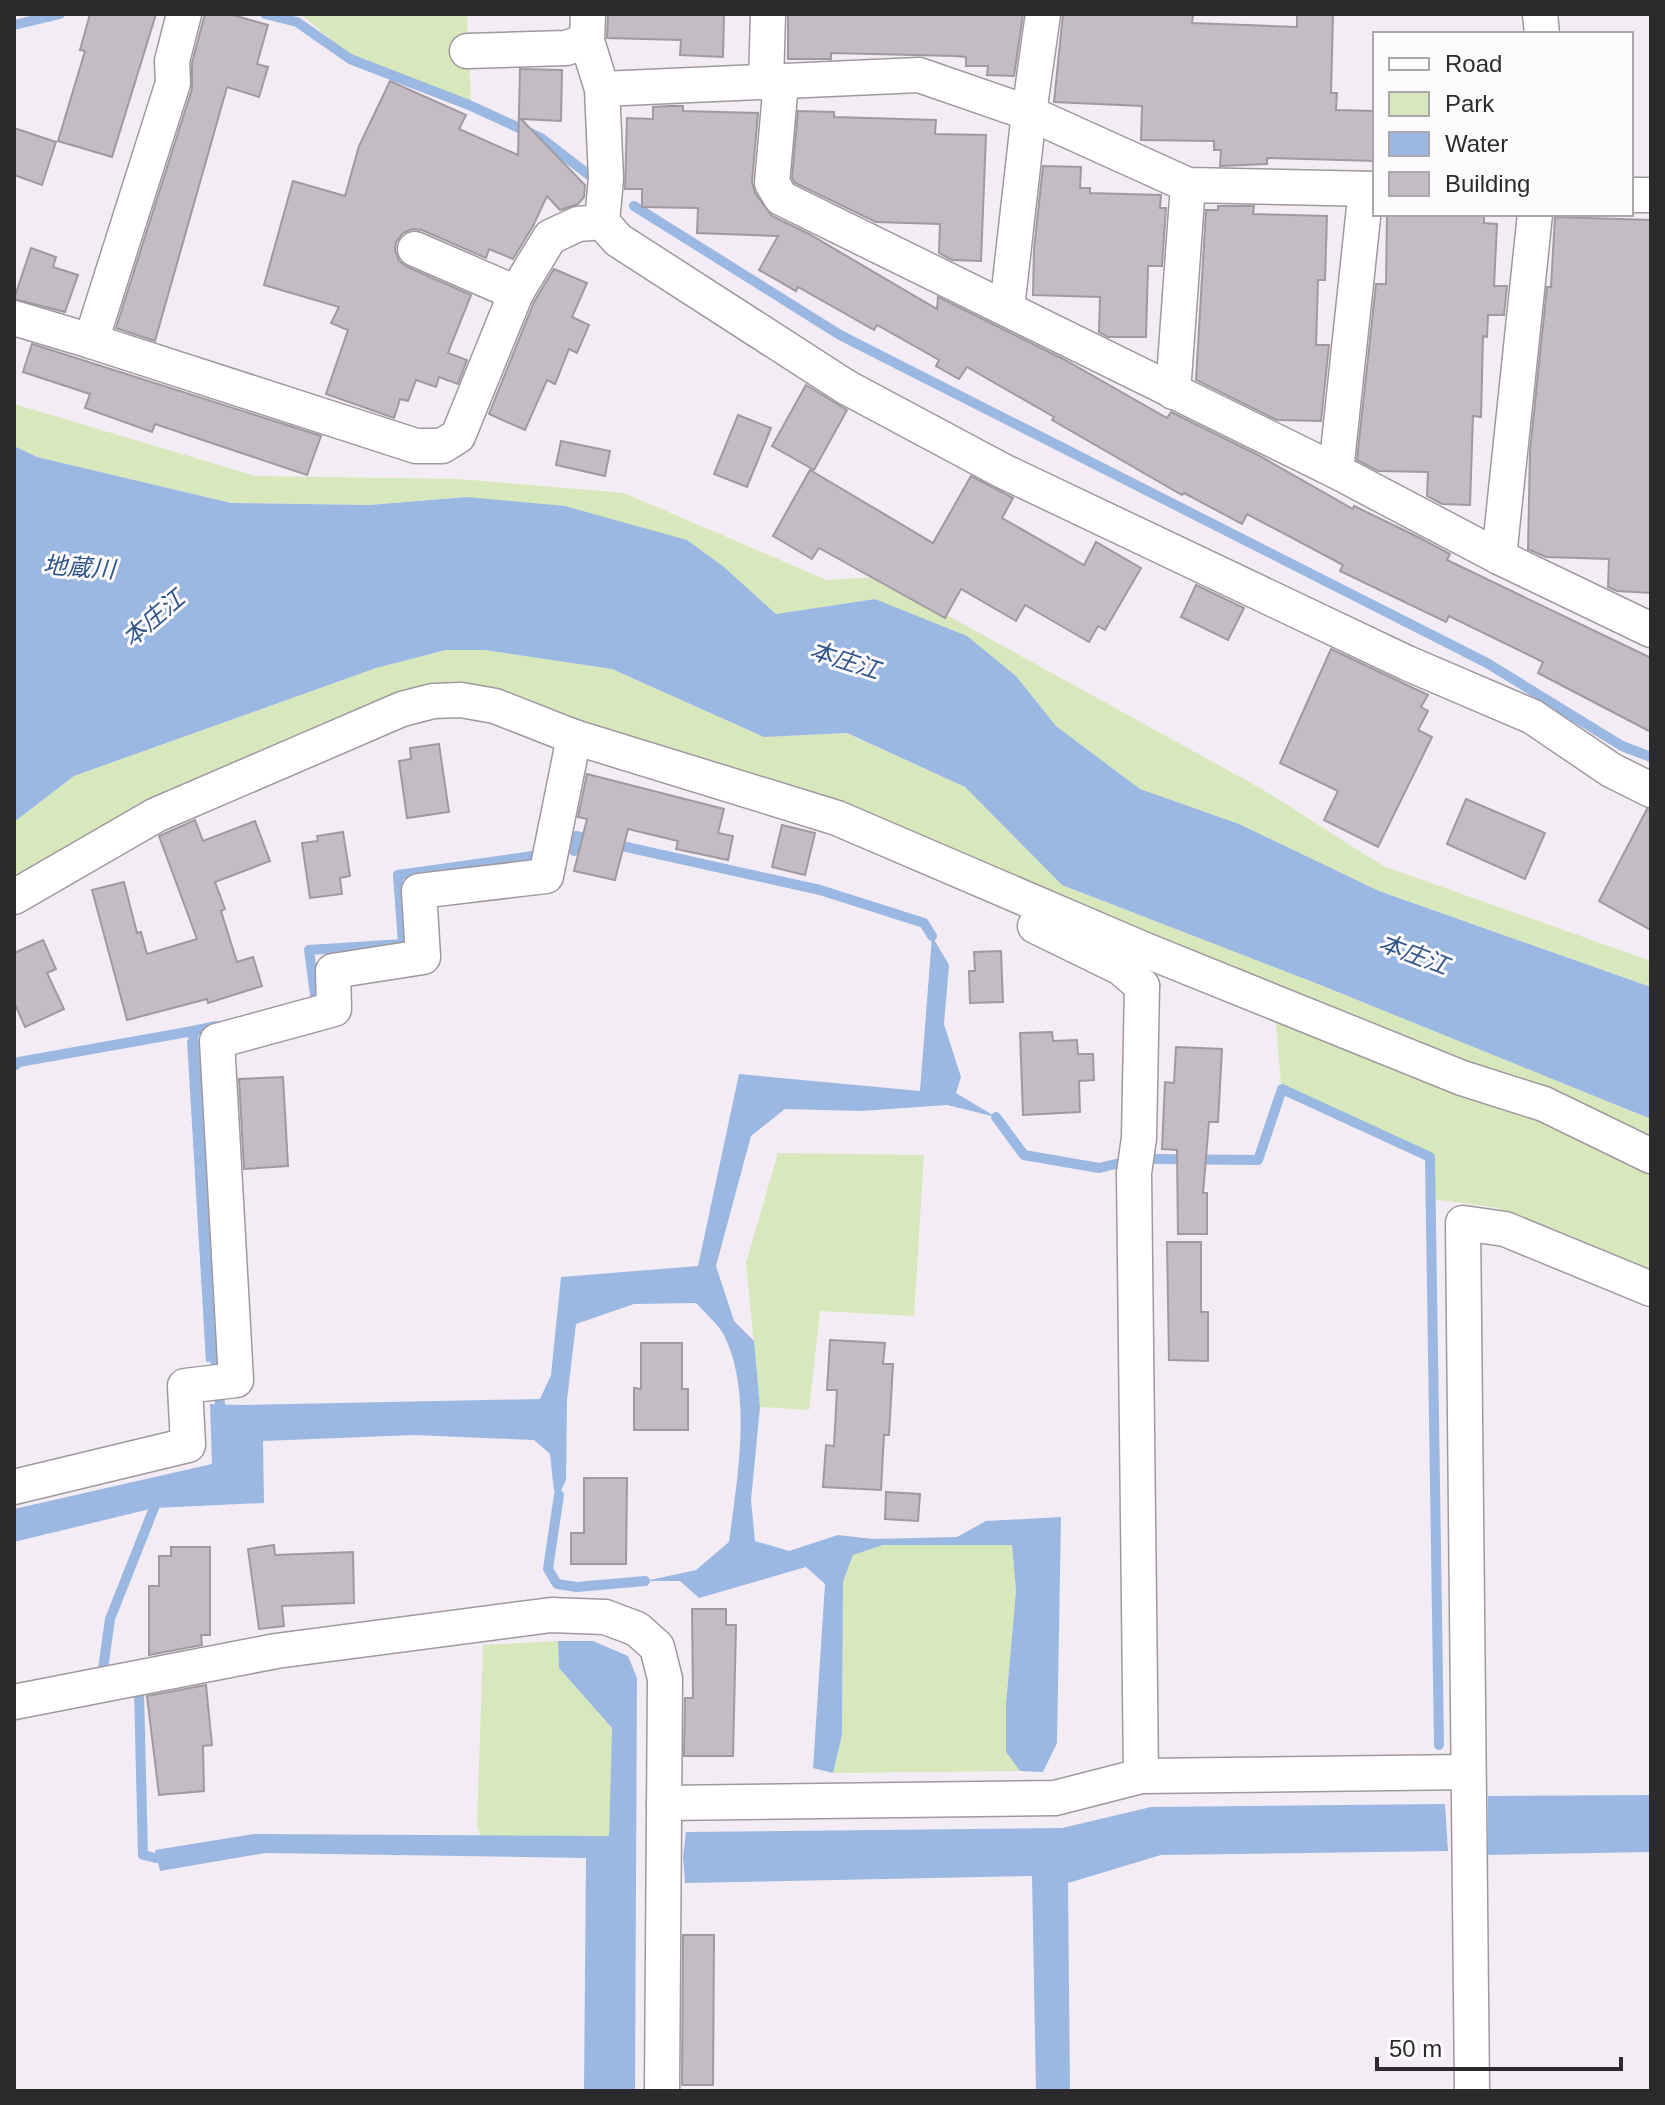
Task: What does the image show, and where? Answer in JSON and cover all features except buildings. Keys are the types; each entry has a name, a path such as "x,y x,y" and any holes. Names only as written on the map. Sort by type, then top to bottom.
{"street":[{"path":"91,341 173,83 172,61 184,14"},
{"path":"768,14 774,82 772,183 781,198 1651,630"},
{"path":"1007,308 1043,14"},
{"path":"467,51 566,48 587,28 602,89 606,178 602,222 618,240 846,387 1003,471 1407,663 1533,717 1611,770 1651,790"},
{"path":"602,89 919,75 1029,113 1188,185 1371,189 1336,471"},
{"path":"1173,392 1188,185"},
{"path":"1499,557 1535,216"},
{"path":"14,318 416,446 442,446 458,436 516,293 550,237 578,224 602,222"},
{"path":"415,249 516,293"},
{"path":"14,897 156,815 402,709 433,701 461,700 495,706 574,737 837,818 1462,1078 1544,1104 1651,1156"},
{"path":"14,1487 188,1445 185,1386 236,1380 217,1041 334,1009 333,971 423,957 419,891 546,876 574,737"},
{"path":"1008,891 1036,926 1121,968 1142,986"},
{"path":"1142,986 1164,982 1239,1004 1275,1002"},
{"path":"1141,1776 1134,1173 1139,1138 1142,986"},
{"path":"1472,2091 1463,1223 1505,1229 1651,1289"},
{"path":"14,1702 276,1651 551,1615 605,1617 637,1629 657,1647 665,1679 662,2091"},
{"path":"664,1803 1055,1798 1141,1776 1468,1772"}],"green space":[{"path":"301,14 467,14 471,102 353,59"},
{"path":"14,404 256,476 460,479 624,493 827,580 878,577 1262,789 1383,866 1651,961 1651,987 1379,891 1239,824 1140,789 1056,726 1016,676 875,599 776,614 724,567 687,540 467,497 369,505 231,503 37,457 14,446"},
{"path":"446,650 484,650 612,669 764,737 846,733 965,787 1062,885 1318,984 1651,1119 1651,1274 1498,1208 1433,1199 1432,1155 1281,1084 1275,1014 827,828 495,717 411,719 152,827 14,905 14,822 74,776 376,668"},
{"path":"778,1153 924,1155 914,1316 820,1311 809,1410 760,1407 746,1263"},
{"path":"883,1545 1012,1545 1016,1591 1006,1704 1006,1751 1020,1771 833,1773 842,1735 843,1582 853,1555"},
{"path":"558,1641 559,1668 612,1728 609,1836 480,1836 477,1825 483,1645"}],"water":[{"path":"14,446 37,457 231,503 369,505 467,497 565,506 687,540 724,567 776,614 875,599 967,636 1016,676 1056,726 1140,789 1239,824 1379,891 1651,987 1651,1119 1318,984 1062,885 965,787 847,733 764,737 612,669 484,650 446,650 376,668 74,776 14,822"},
{"path":"932,936 949,965 944,1024 961,1077 956,1093 996,1117 947,1105 861,1111 785,1109 751,1136 716,1266 734,1321 754,1341 760,1407 751,1500 755,1541 789,1551 838,1535 873,1539 957,1537 986,1521 1061,1517 1057,1743 1043,1772 1020,1771 1006,1752 1006,1704 1016,1591 1012,1545 883,1545 853,1555 843,1582 842,1735 833,1773 813,1768 825,1584 806,1567 699,1598 680,1581 645,1581 696,1570 729,1542 740,1437 738,1384 724,1335 696,1303 634,1304 576,1324 567,1400 566,1480 559,1495 554,1491 550,1454 534,1440 413,1435 263,1441 264,1503 154,1508 14,1542 14,1509 212,1464 210,1404 540,1399 551,1375 561,1277 698,1266 739,1074 920,1091"},
{"path":"187,1040 200,1041 223,1360 206,1362"},
{"path":"558,1641 593,1641 628,1656 637,1678 635,2091 584,2091 586,1858 265,1853 160,1871 155,1850 254,1834 609,1836 612,1728 559,1668"},
{"path":"1651,1795 1651,1852 1488,1855 1488,1796"},
{"path":"1445,1804 1448,1851 1161,1855 1068,1883 1070,2091 1036,2091 1032,1876 685,1883 683,1857 686,1832 1062,1828 1151,1807"}],"waterway":[{"path":"14,25 60,14"},
{"path":"265,14 297,22 350,59 469,105 541,138 589,175"},
{"path":"634,206 840,335 1487,663 1622,746 1651,757"},
{"path":"574,851 576,836 594,840"},
{"path":"613,844 820,890 924,923 932,936"},
{"path":"310,1004 316,1002 309,950 403,944 398,875 533,856"},
{"path":"194,1051 193,1031 216,1026"},
{"path":"14,1066 19,1062 193,1031"},
{"path":"1154,1159 1258,1160 1282,1089 1430,1157 1439,1745"},
{"path":"996,1117 1024,1155 1099,1168 1124,1162"},
{"path":"214,1351 220,1404"},
{"path":"559,1495 548,1569 557,1584 577,1587 645,1581"},
{"path":"103,1669 110,1619 154,1508"},
{"path":"139,1691 143,1855 168,1857"}],"water label":[{"name":"地蔵川","path":"79,567"},
{"name":"本庄江","path":"153,618"},
{"name":"本庄江","path":"845,660"},
{"name":"本庄江","path":"1414,954"}]}
